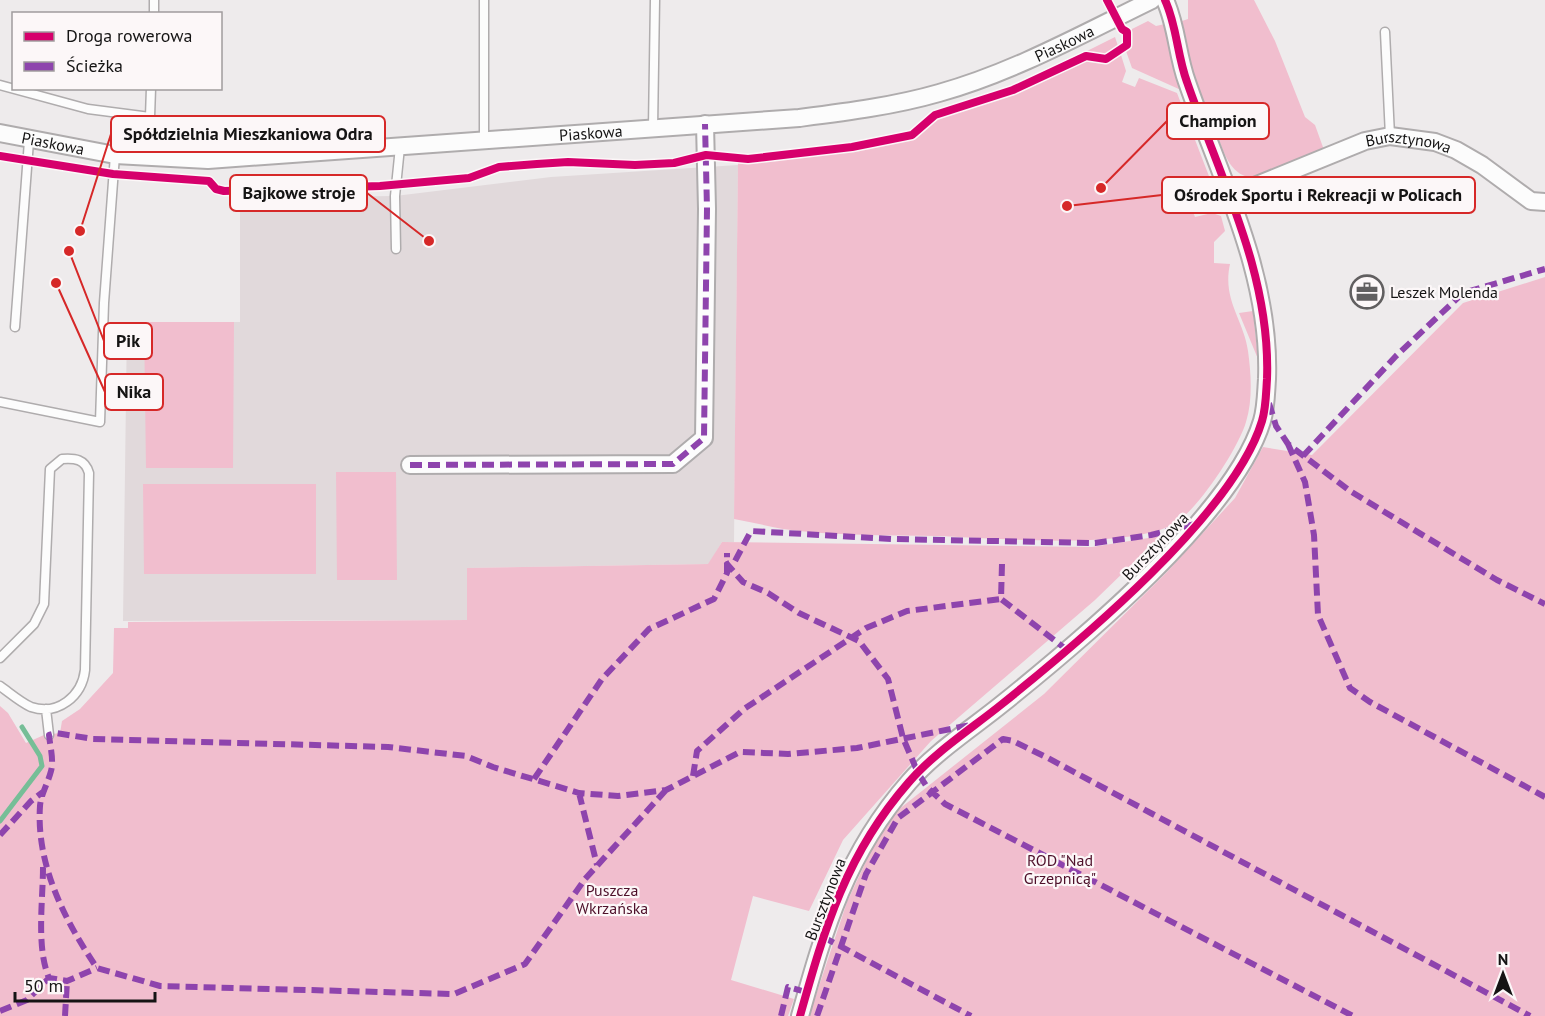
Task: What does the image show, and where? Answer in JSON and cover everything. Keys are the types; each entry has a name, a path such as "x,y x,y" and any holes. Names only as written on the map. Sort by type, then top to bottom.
{"street":[{"name":"Bursztynowa","path":"800,1016 831,914 847,874 879,819 929,762 1059,657 1149,574 1233,478 1254,441 1263,418 1266,395 1265,328 1251,263 1212,128 1186,79 1172,15 1165,0"},
{"name":"Piaskowa","path":"3,135 115,155 146,158 247,159 834,113 938,93 1006,70 1145,2"},
{"path":"410,465 673,464 704,438 707,209 705,124"},
{"name":"Bursztynowa","path":"1230,196 1357,144 1390,136 1435,142 1456,150 1531,201 1545,202"}],"lane":[{"path":"484,0 484,140"},
{"path":"653,128 656,0"},
{"path":"1385,32 1390,136"},
{"path":"18,90 88,109 150,117"},
{"path":"146,158 152,90"},
{"path":"15,327 29,141"},
{"path":"396,249 394,196 400,147"},
{"path":"0,402 100,422 104,303 115,155"},
{"path":"0,658 34,624 44,604 50,470 62,459 78,460 86,466 89,473 85,673 80,688 61,706 46,709 26,704 0,686"},
{"path":"46,709 48,735"}],"shaded area":[{"path":"738,165 734,542 722,542 709,564 467,568 467,620 123,621 127,322 240,322 240,198 395,196 551,177"}],"green space":[{"path":"1188,0 1254,0 1275,41 1305,117 1315,125 1324,150 1255,178 1240,174 1230,164 1217,135 1221,131 1216,120 1211,119 1193,74 1182,21 1188,19"},
{"path":"1148,21 1156,26 1165,24 1181,90 1132,68 1126,51 1131,44 1130,30"},
{"path":"1115,37 1119,49 1114,52 1105,55 1083,53"},
{"path":"1121,55 1126,71 1122,82 1135,87 1139,78 1177,93 1212,184 1205,195 1189,202 1195,217 1212,213 1221,216 1225,231 1214,242 1214,263 1230,264 1228,277 1231,299 1248,351 1251,377 1250,395 1242,433 1227,461 1207,490 1177,522 1156,531 1129,537 1097,540 1062,541 841,534 783,529 734,519 738,162 835,151 910,137 935,118 1007,94 1086,58 1105,62"},
{"name":"ROD \"Nad Grzepnicą\"","path":"1545,277 1545,1016 809,1016 847,902 870,853 893,814 1044,694 1167,572 1235,498 1263,447 1312,455 1463,303"},
{"path":"1253,311 1258,359 1239,313"},
{"path":"144,322 234,322 233,468 146,468"},
{"path":"336,472 396,472 397,580 337,580"},
{"path":"143,484 316,484 316,574 144,574"},
{"name":"Puszcza Wkrzańska","path":"1161,536 1095,600 931,741 843,840 809,911 753,896 731,980 794,999 788,1016 0,1016 0,706 8,713 26,743 44,735 60,733 62,721 80,709 113,673 114,628 128,628 128,622 467,620 467,568 708,564 722,542 1092,547"}],"waterway":[{"path":"0,821 42,766 40,756 22,727"}],"marked path":[{"path":"410,465 673,464 704,438 707,209 705,124"},
{"path":"1303,456 1396,356 1463,293 1545,269"},
{"path":"1269,403 1276,426 1288,444 1350,491 1497,580 1545,604"},
{"path":"1288,444 1305,482 1314,535 1318,615 1350,688 1370,702 1545,797"},
{"path":"1195,524 1151,535 1095,543 891,539 751,531 735,561 727,564 743,582 768,593 799,613 859,641 888,679 903,738 918,773 927,787 945,804 1353,1016"},
{"path":"534,779 602,679 649,629 714,599 727,573 727,553"},
{"path":"1002,564 1001,599 1067,650"},
{"path":"693,776 697,751 744,709 866,628 907,611 1001,599"},
{"path":"666,790 585,879 525,964 454,994 160,986 97,968 74,931 55,892 43,850 40,828 40,806 52,767 49,735 56,733 93,739 388,747 466,756 493,767 579,793 618,796 666,790 740,752 788,754 857,748 970,725"},
{"path":"817,1016 866,874 898,818 1003,739 1013,741 1048,758 1530,1016"},
{"path":"0,835 31,801 43,792"},
{"path":"579,793 597,865"},
{"path":"43,867 41,938 49,978 67,981 97,968"},
{"path":"823,937 971,1016"},
{"path":"0,1011 27,1000 49,978"},
{"path":"65,1016 67,981"},
{"path":"781,1016 788,987 806,992"}],"cycle path":[{"path":"0,156 113,174 209,181 216,189 224,191 380,186 469,178 499,167 568,162 635,165 674,163 706,155 748,159 852,147 912,135 935,115 1013,90 1086,56 1106,59 1127,45 1127,32 1122,29 1107,0"},
{"path":"800,1016 840,893 853,864 887,809 930,761 1071,647 1150,574 1220,496 1246,457 1262,421 1267,379 1266,340 1261,302 1241,227 1184,72 1165,0"}],"place":[{"name":"Champion","path":"1101,188"},
{"name":"Ośrodek Sportu i Rekreacji w Policach","path":"1067,206"},
{"name":"Spółdzielnia Mieszkaniowa Odra","path":"80,231"},
{"name":"Bajkowe stroje","path":"429,241"},
{"name":"Pik","path":"69,251"},
{"name":"Nika","path":"56,283"},
{"name":"Leszek Molenda","path":"1367,292"}]}
